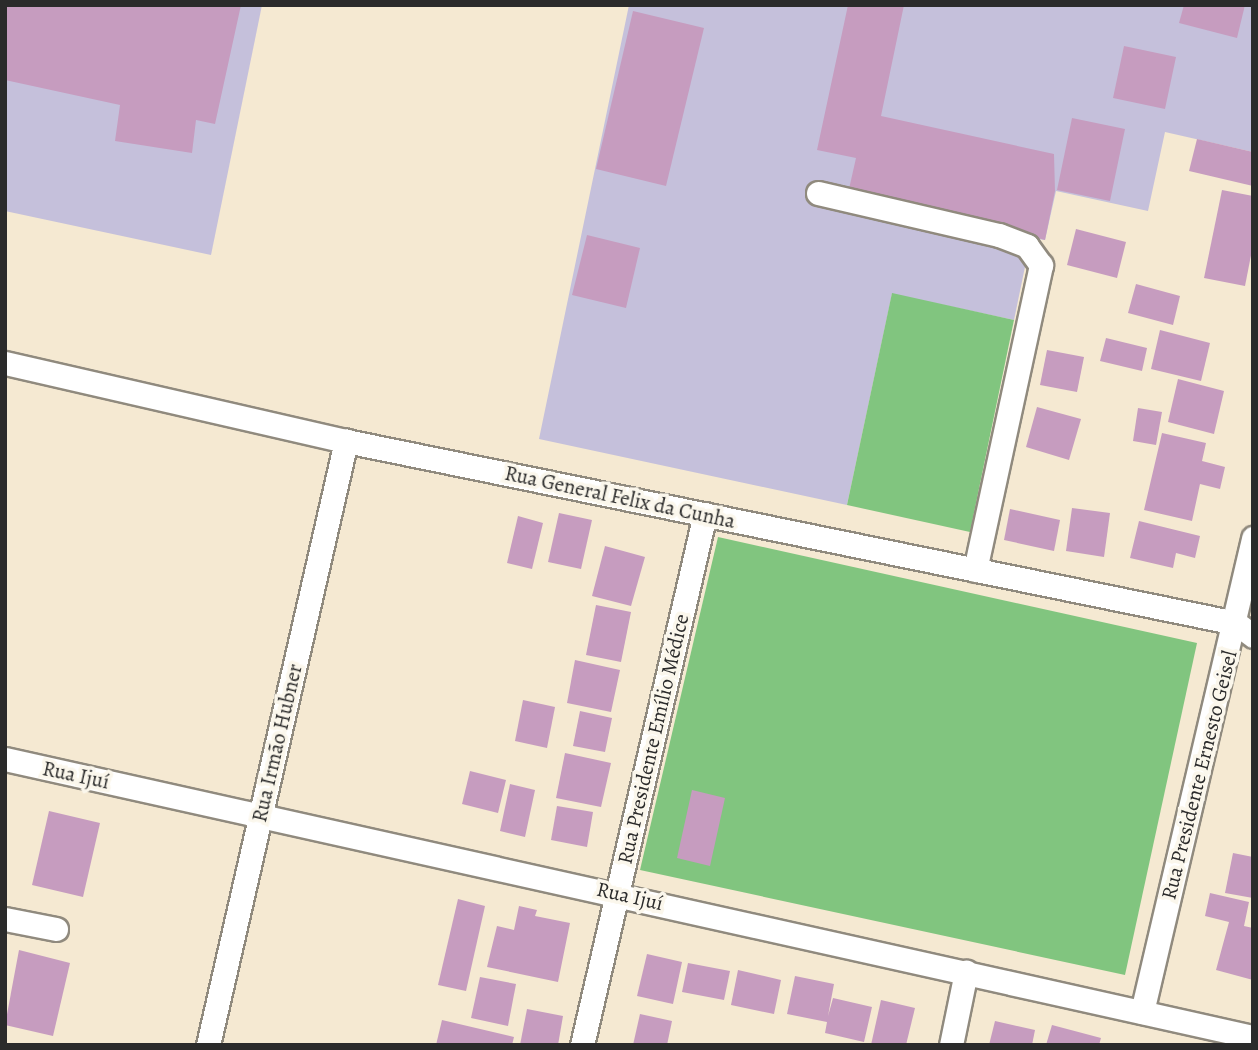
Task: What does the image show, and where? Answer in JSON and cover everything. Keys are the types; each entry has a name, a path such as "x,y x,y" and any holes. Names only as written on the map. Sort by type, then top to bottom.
{"street":[{"path":"818,193 999,235 1027,246 1041,265 975,570"},
{"name":"Rua General Felix da Cunha","path":"5,363 346,441 975,570 1244,630"},
{"name":"Rua Irmão Hubner","path":"208,1045 346,441"},
{"name":"Rua Presidente Emílio Médice","path":"582,1045 705,514"},
{"name":"Rua Presidente Ernesto Geisel","path":"1142,1012 1244,630 1253,538"},
{"name":"Rua Ijuí","path":"5,759 617,893 1253,1037"},
{"path":"5,919 56,929"},
{"path":"951,1045 966,972"}],"shaded area":[{"path":"5,5 262,5 211,255 5,211"},
{"path":"629,5 1253,5 1253,152 1165,132 1148,211 1056,191 1045,240 1031,238 1014,320 892,294 847,505 539,439"}],"green space":[{"path":"892,293 1014,320 970,532 847,505"},
{"path":"718,537 1197,643 1125,975 640,870"}],"building":[{"path":"5,5 241,5 215,124 196,120 192,153 115,141 120,105 5,80"},
{"path":"848,5 904,5 881,116 1054,154 1055,191 1045,240 849,189 856,158 817,150"},
{"path":"1184,5 1245,5 1237,38 1179,23"},
{"path":"633,11 704,28 666,186 596,169"},
{"path":"1124,46 1176,57 1165,109 1113,98"},
{"path":"1072,118 1125,129 1110,201 1057,190"},
{"path":"1197,139 1253,152 1253,186 1189,171"},
{"path":"1222,190 1253,196 1253,245 1245,286 1204,278"},
{"path":"1076,229 1126,242 1117,278 1067,265"},
{"path":"587,235 640,248 626,308 572,295"},
{"path":"1136,284 1180,296 1173,325 1128,313"},
{"path":"1160,330 1210,343 1201,381 1151,369"},
{"path":"1106,338 1147,348 1142,371 1100,361"},
{"path":"1047,350 1084,357 1077,392 1040,385"},
{"path":"1178,379 1224,391 1214,434 1168,422"},
{"path":"1037,407 1081,419 1069,460 1026,447"},
{"path":"1138,408 1162,412 1156,445 1133,441"},
{"path":"1162,433 1206,443 1202,461 1225,467 1220,489 1200,484 1192,521 1144,510"},
{"path":"1072,508 1110,513 1104,557 1066,551"},
{"path":"1010,509 1060,520 1054,551 1004,540"},
{"path":"559,513 592,520 581,569 548,562"},
{"path":"518,516 543,523 532,569 507,563"},
{"path":"1139,521 1200,536 1195,558 1176,553 1173,568 1130,558"},
{"path":"605,546 645,557 631,606 592,596"},
{"path":"596,605 631,612 621,662 586,655"},
{"path":"575,660 620,670 611,712 567,703"},
{"path":"523,700 555,707 547,748 515,741"},
{"path":"580,711 612,718 605,752 573,746"},
{"path":"565,753 611,763 601,807 556,798"},
{"path":"470,771 506,780 498,813 462,804"},
{"path":"510,784 535,790 525,837 500,831"},
{"path":"692,790 725,798 710,866 677,858"},
{"path":"557,806 593,812 587,847 551,840"},
{"path":"49,811 100,823 83,897 32,885"},
{"path":"1233,853 1253,857 1253,898 1225,893"},
{"path":"1210,893 1249,902 1244,926 1253,928 1253,980 1216,970 1229,922 1205,916"},
{"path":"458,899 485,906 466,991 438,985"},
{"path":"519,906 537,910 535,916 570,923 558,982 487,967 497,926 514,930"},
{"path":"19,950 70,963 53,1036 5,1025"},
{"path":"647,954 682,962 673,1004 637,996"},
{"path":"688,963 730,971 724,1000 682,992"},
{"path":"738,970 781,980 774,1014 731,1005"},
{"path":"795,976 834,984 828,1016 833,998 872,1007 864,1042 825,1033 827,1022 787,1014"},
{"path":"480,977 516,984 508,1026 471,1018"},
{"path":"881,1000 915,1008 906,1045 871,1045"},
{"path":"527,1009 563,1016 558,1045 520,1045"},
{"path":"640,1014 672,1021 667,1045 633,1045"},
{"path":"442,1020 514,1037 512,1045 436,1045"},
{"path":"995,1021 1035,1030 1032,1045 989,1045"},
{"path":"1052,1025 1101,1038 1099,1045 1046,1045"}]}
